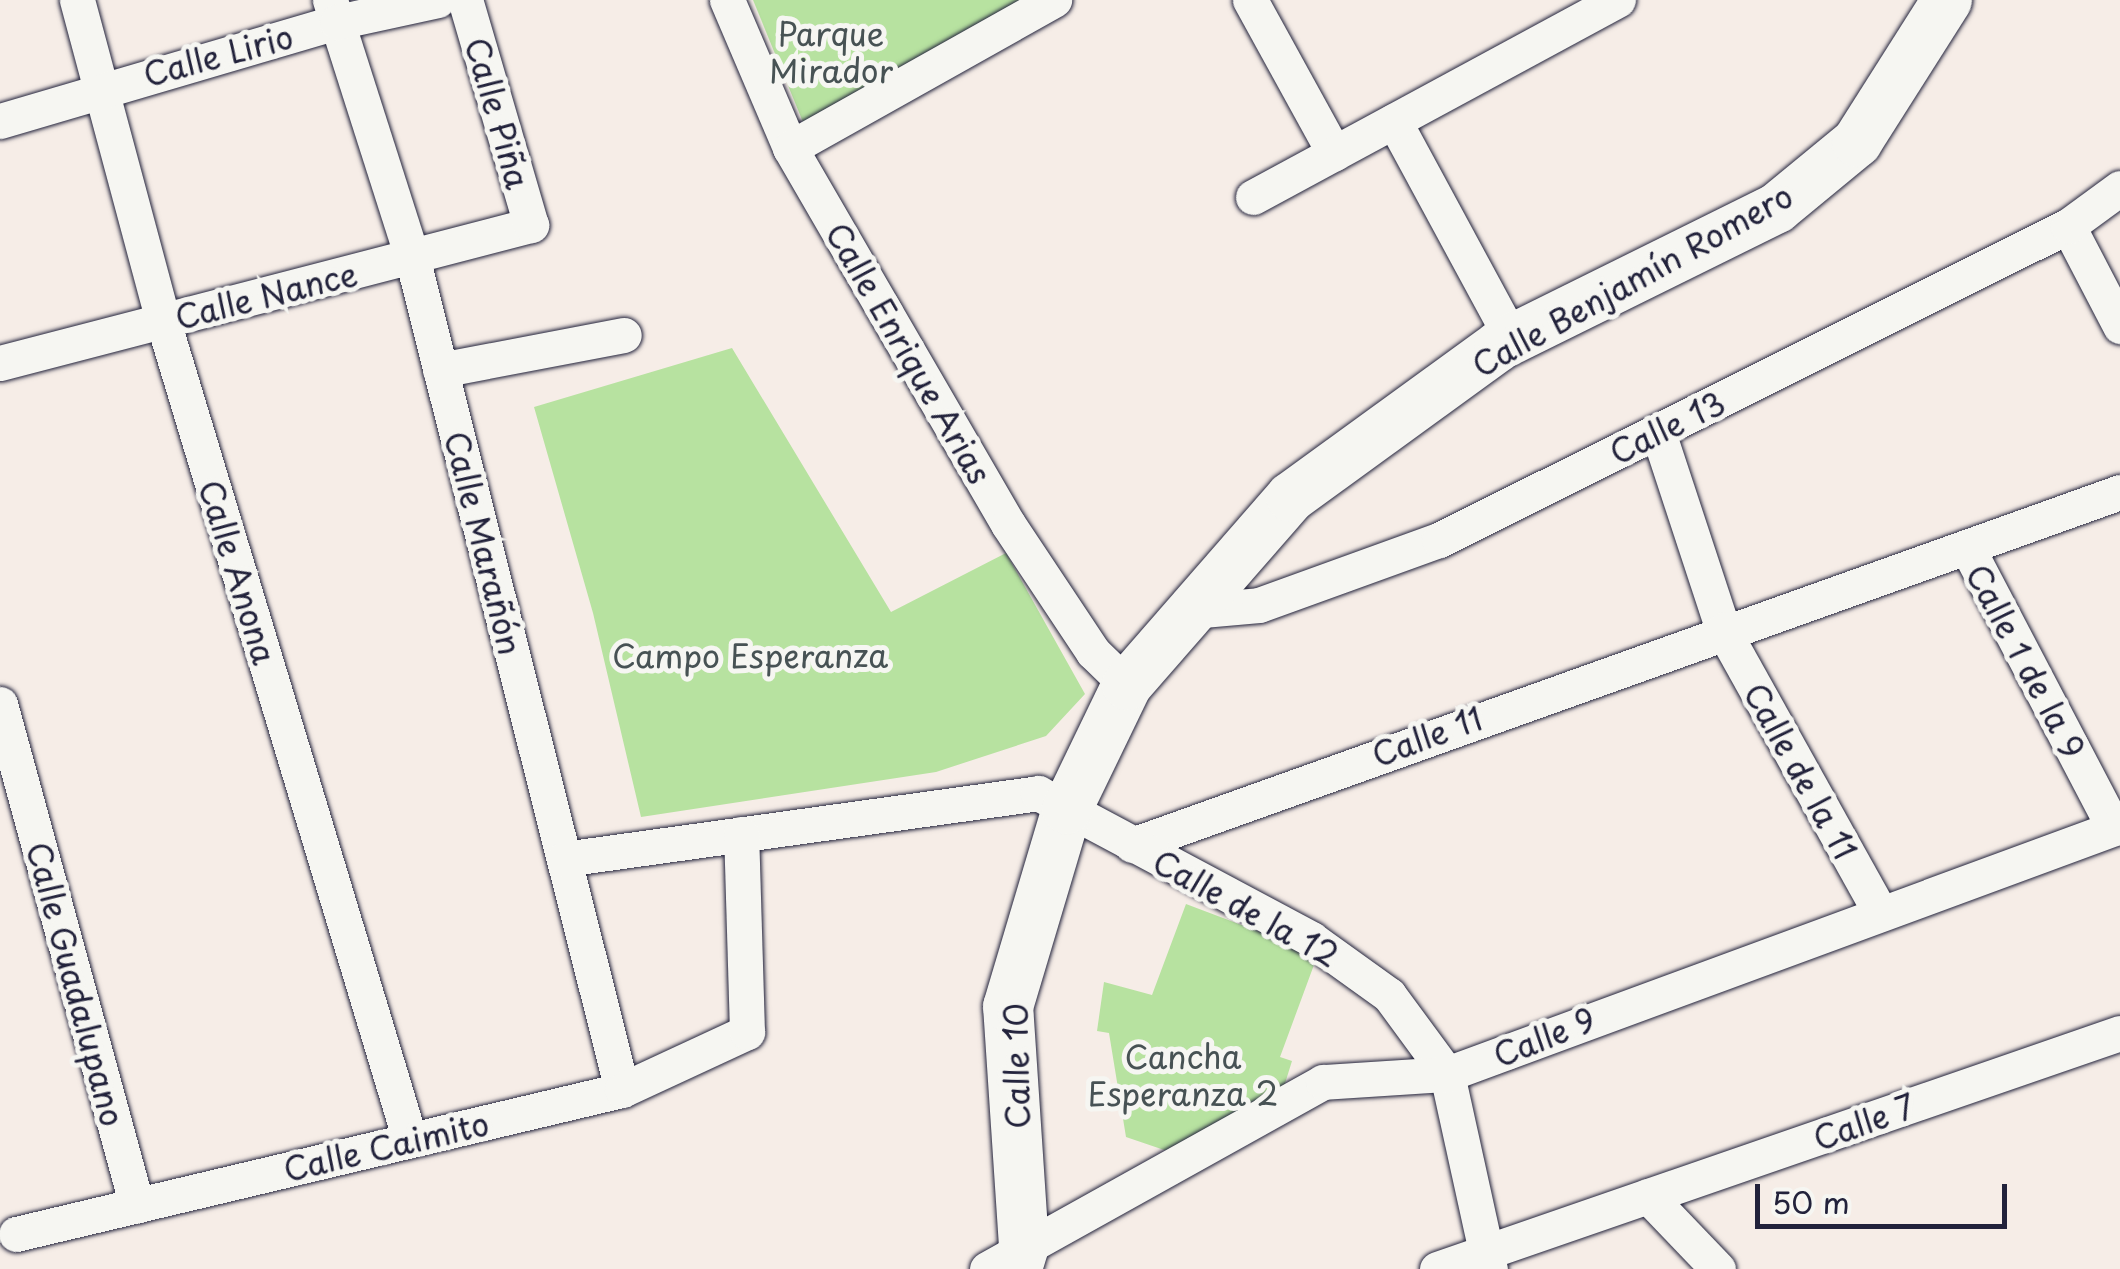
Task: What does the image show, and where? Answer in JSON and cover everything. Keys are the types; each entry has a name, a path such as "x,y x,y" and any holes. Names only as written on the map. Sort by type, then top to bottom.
{"street":[{"name":"Calle Anona","path":"77,0 163,321 410,1140"},
{"name":"Calle Lirio","path":"0,121 334,11 438,0"},
{"name":"Calle Piña","path":"465,0 532,225"},
{"name":"Calle Enrique Arias","path":"727,0 790,148 1046,588 1093,652 1127,684"},
{"path":"790,148 1054,0"},
{"path":"1250,0 1334,153"},
{"path":"1253,197 1618,0"},
{"name":"Calle Benjamín Romero","path":"1067,809 1127,684 1290,496 1512,339 1777,208 1858,142 1947,0"},
{"name":"Calle Marañón","path":"334,11 412,257 622,1090"},
{"path":"1394,121 1512,339"},
{"name":"Calle 13","path":"1191,611 1259,605 1439,540 2068,226 2120,188"},
{"name":"Calle Nance","path":"0,363 532,225"},
{"path":"2068,226 2120,326"},
{"path":"440,370 624,335"},
{"path":"1658,432 1723,630"},
{"name":"Calle 11","path":"1132,845 1723,630 2120,492"},
{"name":"Calle 1 de la 9","path":"1967,547 2117,827"},
{"name":"Calle de la 11","path":"1723,630 1880,912"},
{"name":"Calle Guadalupano","path":"0,704 136,1206"},
{"path":"564,859 1038,793 1067,809"},
{"name":"Calle de la 12","path":"1067,809 1331,951 1389,995 1447,1074"},
{"name":"Calle 10","path":"1009,1261 1008,1008 1067,809"},
{"name":"Calle 9","path":"1009,1261 1323,1082 1447,1074 2117,827"},
{"name":"Calle Caimito","path":"16,1234 622,1090 747,1032 741,834"},
{"name":"Calle 7","path":"1437,1269 1489,1260 1648,1196 2120,1033"},
{"path":"1447,1074 1489,1260"},
{"path":"1648,1196 1718,1269"}],"green space":[{"name":"Parque Mirador","path":"753,0 1037,0 805,127"},
{"name":"Campo Esperanza","path":"732,348 891,612 1006,553 1085,694 1046,736 936,772 641,817 593,613 534,407"},
{"name":"Cancha Esperanza 2","path":"1186,904 1318,954 1280,1057 1292,1061 1282,1093 1173,1153 1126,1137 1109,1033 1097,1031 1104,982 1152,995"}]}
